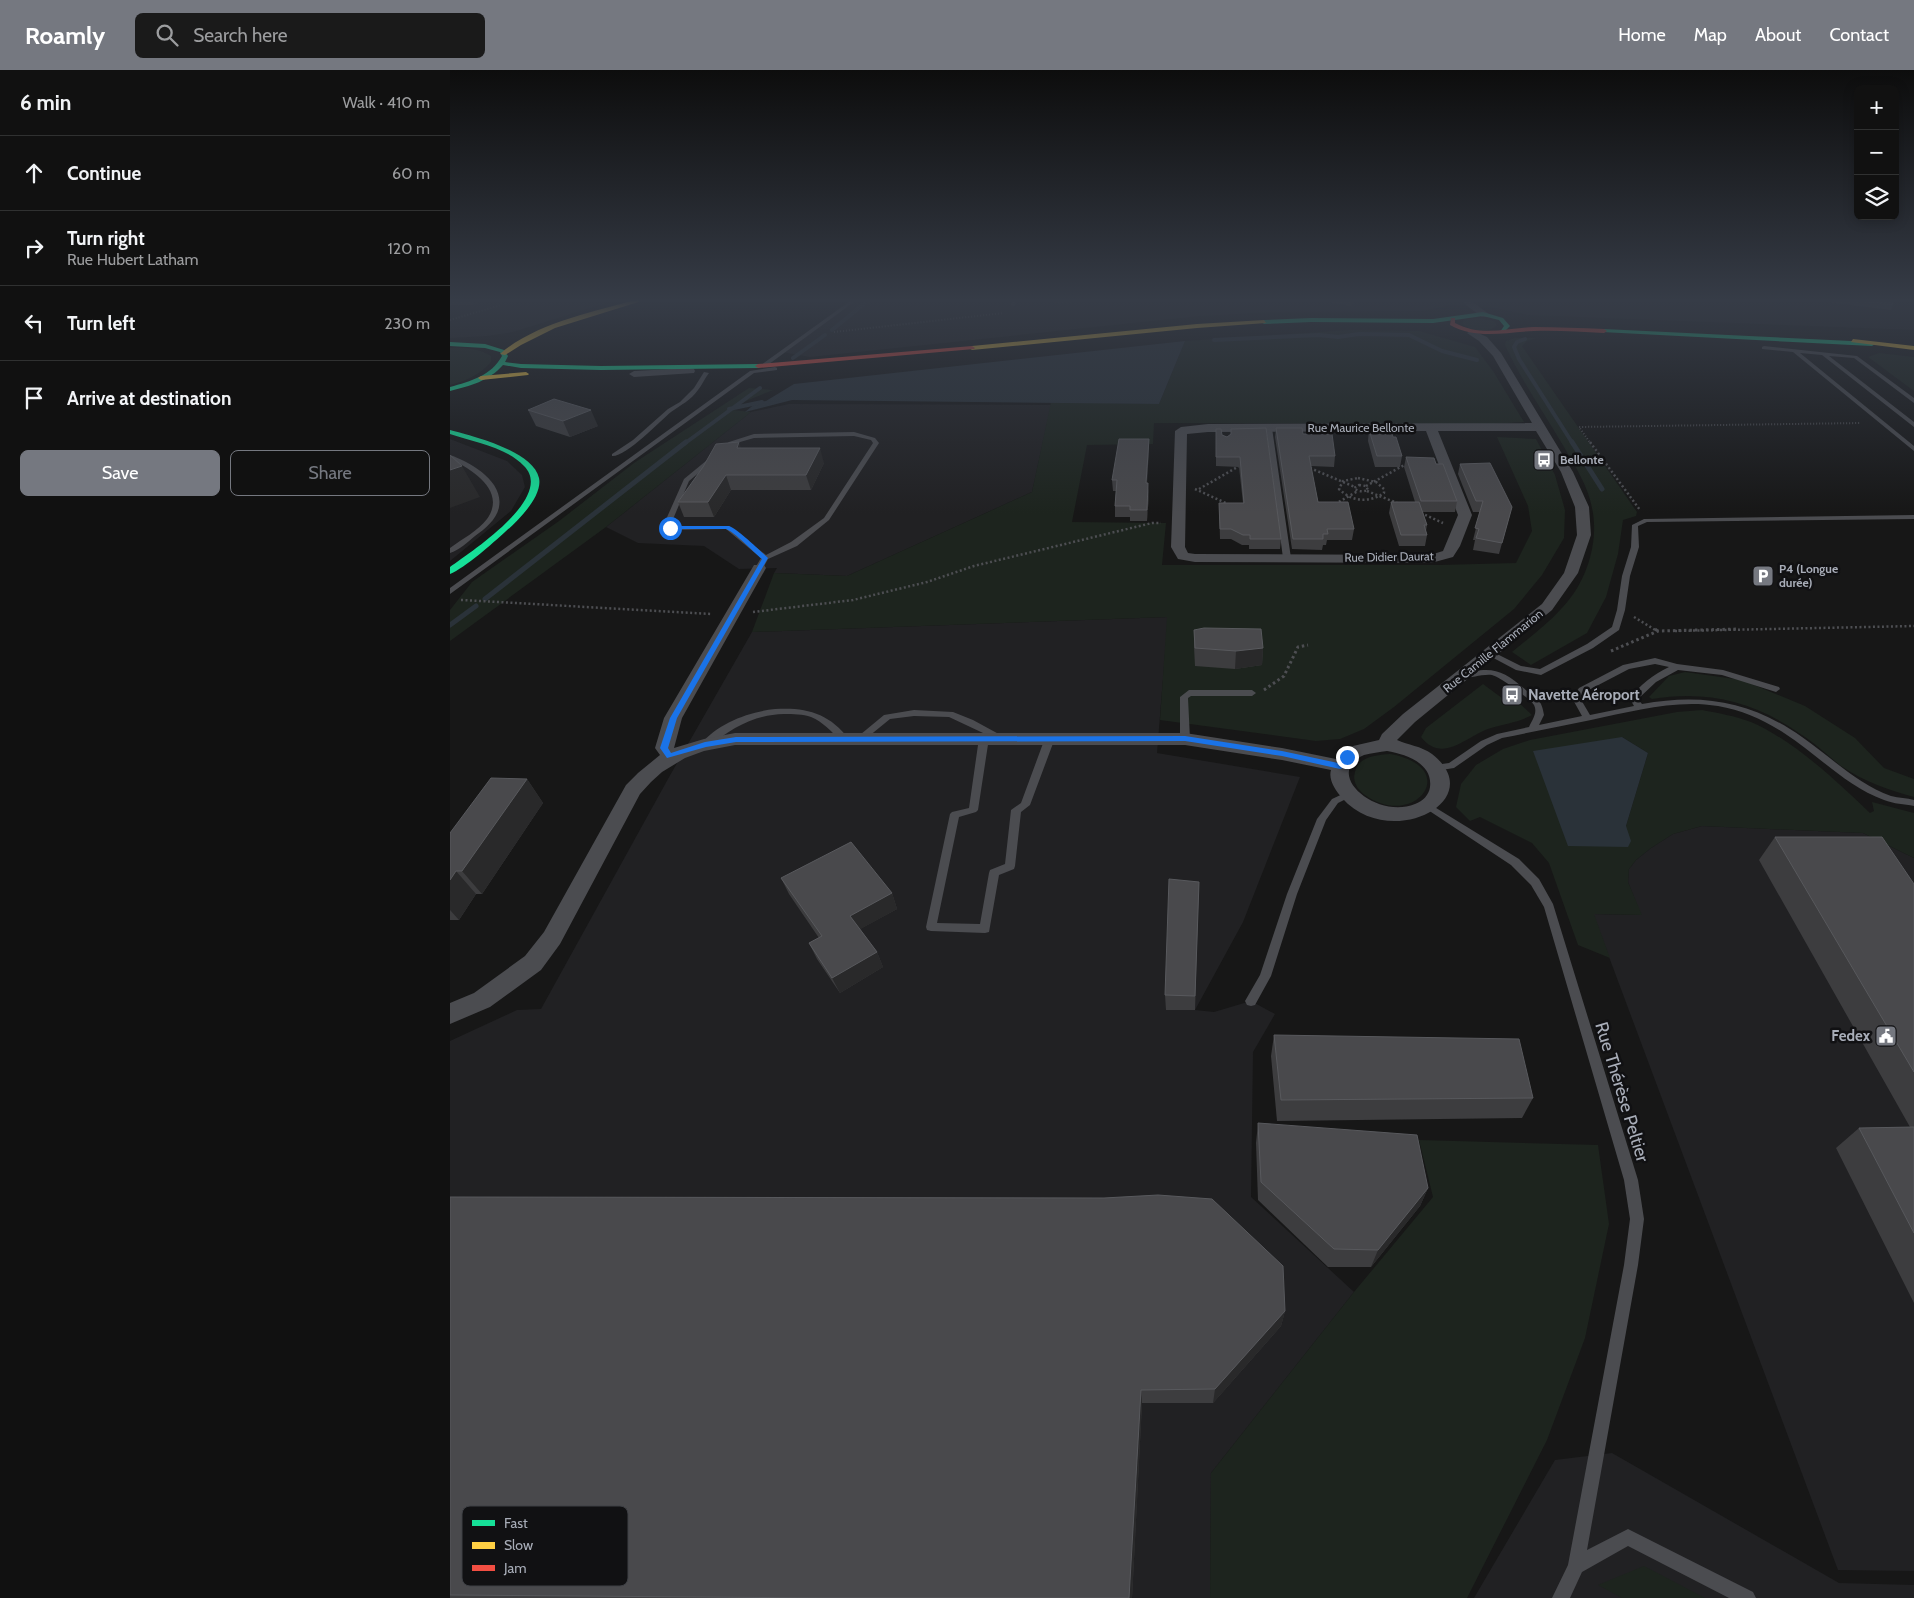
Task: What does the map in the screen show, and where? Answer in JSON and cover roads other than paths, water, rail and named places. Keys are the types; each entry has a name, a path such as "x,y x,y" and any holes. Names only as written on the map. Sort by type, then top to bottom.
{"main road":[{"path":"450,389 481,378 494,370"},
{"path":"481,378 512,374 706,373 775,370"},
{"path":"450,432 520,459 530,467 536,480 533,495 519,514 450,571"}],"street":[{"path":"634,374 704,370"},
{"name":"Rue Camille Flammarion","path":"1387,745 1388,738 1409,718 1547,607 1571,574 1584,535 1582,507 1567,472 1507,370"},
{"name":"Rue Maurice Bellonte","path":"1194,558 1184,556 1178,548 1182,431 1226,432 1269,428 1540,427"},
{"name":"Rue Didier Daurat","path":"1194,558 1431,559 1448,554 1465,515 1431,428"},
{"path":"670,756 664,748 673,718 762,563"},
{"path":"450,1014 482,1000 533,963 552,938 633,790 650,770 670,756 705,745 736,739 1185,738 1340,766"},
{"path":"1387,745 1414,752 1426,759 1435,768 1440,778 1440,788 1436,798 1428,806 1416,812 1386,814 1358,804 1347,795 1341,785 1339,776 1340,766 1347,757 1358,750 1371,746 1387,745"}],"lane":[{"path":"450,592 752,372 768,370"},
{"path":"1818,370 1914,449"},
{"path":"1844,370 1914,425"},
{"path":"1872,370 1914,402"},
{"path":"614,455 635,442 670,410 682,403 696,389 706,373"},
{"path":"1269,428 1287,558"},
{"path":"854,434 865,435 873,439 876,443 827,519 794,544 762,563 735,531 727,527 670,528 667,524 686,480 731,443 743,438 754,436 854,434"},
{"path":"450,457 480,473 489,482 496,498 491,518 450,551"},
{"path":"1490,654 1518,668 1541,672 1590,646 1616,628 1621,610 1626,576 1635,547 1635,525 1646,520 1914,517"},
{"path":"1587,718 1576,698 1582,690 1626,667 1655,661 1677,667 1723,673 1776,689"},
{"path":"1639,707 1634,699 1638,693 1666,672 1677,667"},
{"path":"1463,676 1479,672 1495,673 1507,678 1538,704 1540,715 1532,729"},
{"path":"1185,738 1183,707 1184,697 1189,693 1252,693"},
{"path":"1435,768 1451,766 1484,743 1500,736 1673,701 1704,701 1725,703 1755,713 1787,731 1856,783 1888,798 1914,803"},
{"path":"705,745 720,732 750,715 768,711 801,711 820,718 852,739"},
{"path":"993,738 973,810 955,814 931,927 985,929 994,873 1010,866 1016,810 1025,805 1050,738"},
{"path":"1251,1001 1265,976 1292,894 1322,819 1336,801 1347,795"},
{"name":"Rue Thérèse Peltier","path":"1428,806 1516,862 1540,890 1549,907 1631,1180 1637,1219 1631,1265 1576,1566 1561,1598"},
{"path":"1576,1566 1628,1536 1747,1598"}],"waterway":[{"path":"1526,370 1573,444"},
{"path":"733,408 760,388"},
{"path":"733,408 762,402"},
{"path":"684,444 733,408"},
{"path":"485,599 686,442"},
{"path":"1572,442 1602,489"},
{"path":"450,625 476,606"}],"place":[{"name":"Bellonte","path":"1544,460"},
{"name":"P4 (Longue durée)","path":"1763,576"},
{"name":"Navette Aéroport","path":"1512,695"},
{"name":"Fedex","path":"1886,1036"}]}
